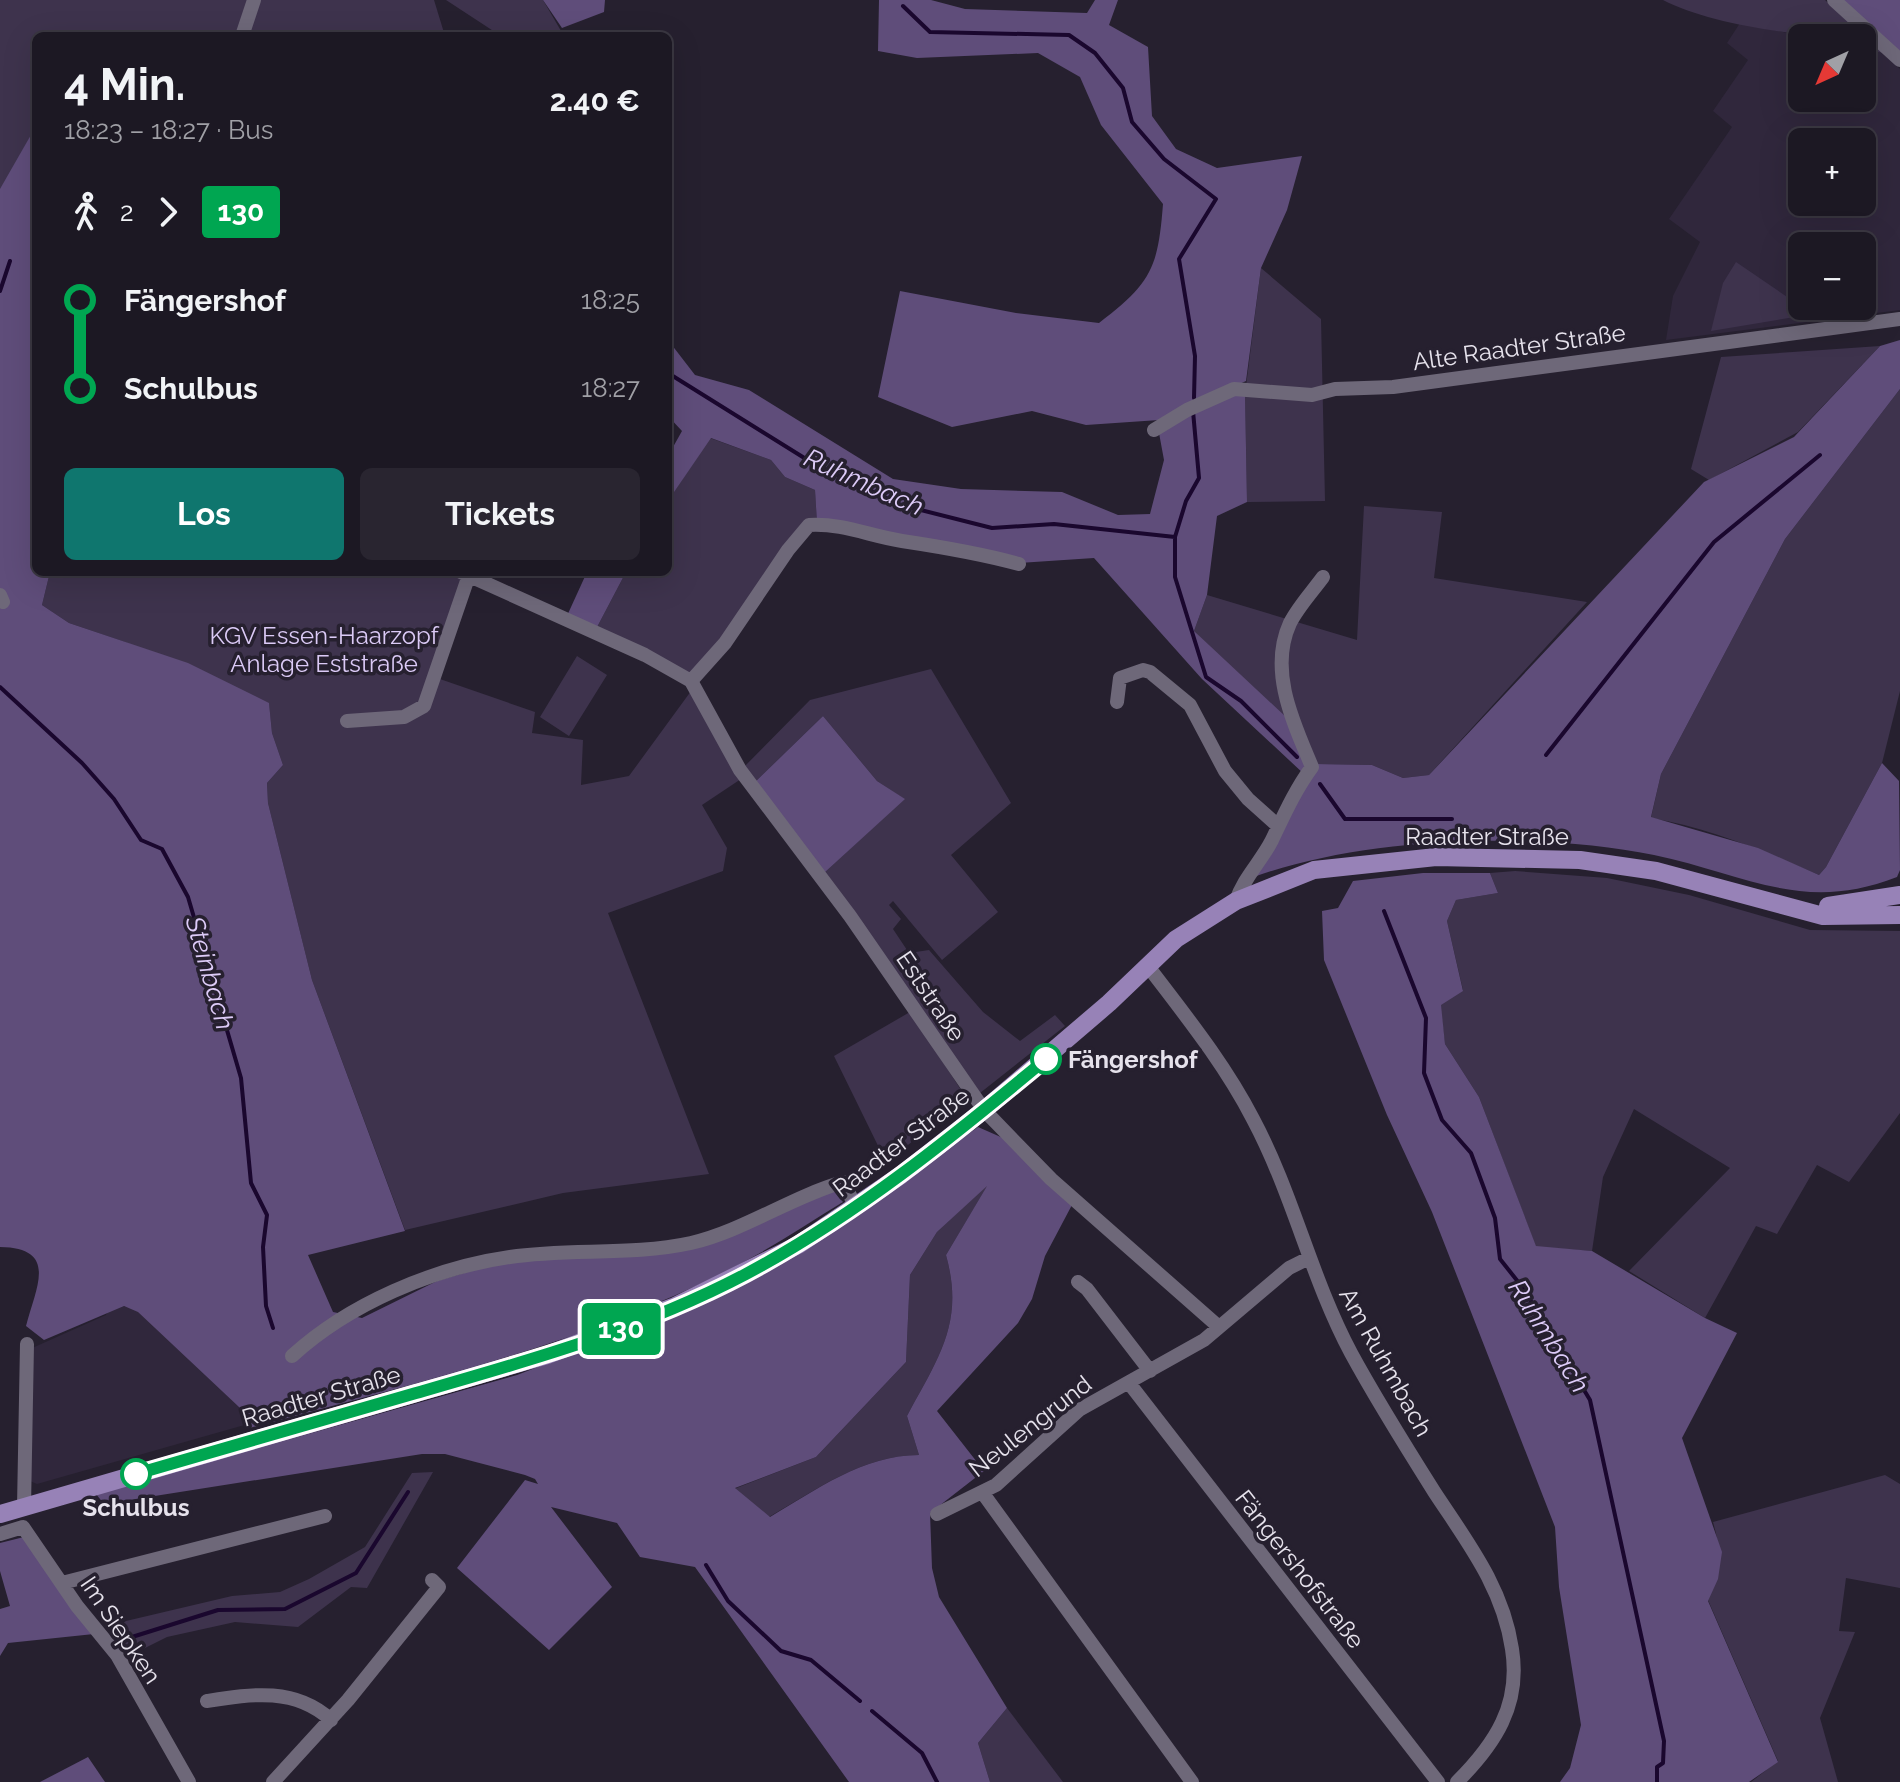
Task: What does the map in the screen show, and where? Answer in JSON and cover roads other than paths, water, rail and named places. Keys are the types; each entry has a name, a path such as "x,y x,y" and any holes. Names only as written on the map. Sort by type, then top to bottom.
{"main road":[{"name":"Raadter Straße","path":"0,1514 561,1350 629,1326 742,1276 856,1207 984,1110 1063,1044 1176,939 1236,901 1314,870 1436,857 1514,856 1580,860 1656,871 1823,916 1900,915"},
{"name":"Raadter Straße","path":"1798,908 1900,895"}],"street":[{"path":"243,32 254,0"},
{"path":"1834,0 1900,60"},
{"name":"Alte Raadter Straße","path":"1154,430 1187,410 1234,389 1312,395 1335,389 1393,387 1900,319"},
{"path":"469,576 662,663 691,681 725,643 788,550 809,525 834,526 901,541 953,547 1019,564"},
{"path":"347,721 404,717 424,706 464,576"},
{"path":"1236,901 1243,879 1271,842 1277,825 1312,767 1290,719 1285,696 1283,648 1290,623 1323,577"},
{"path":"1117,702 1120,678 1143,670 1150,672 1190,705 1225,771 1248,799 1277,825"},
{"name":"Eststraße","path":"691,681 740,770 850,916 984,1110 1051,1179 1219,1327"},
{"name":"Am Ruhmbach","path":"1147,965 1220,1061 1254,1120 1280,1179 1307,1259 1373,1393 1492,1581 1507,1625 1514,1672 1510,1708 1490,1746 1457,1782"},
{"path":"292,1356 310,1339 377,1300 433,1276 510,1257 654,1250 696,1242 843,1182 856,1207"},
{"name":"Neulengrund","path":"937,1514 996,1485 1065,1420 1091,1401 1187,1351 1289,1268 1307,1259"},
{"path":"1078,1282 1150,1371"},
{"path":"24,1507 27,1344"},
{"name":"Fängershofstraße","path":"1129,1383 1438,1782"},
{"path":"982,1492 1192,1782"},
{"path":"62,1583 325,1516"},
{"name":"Im Siepken","path":"0,1534 23,1527 117,1655 189,1782"},
{"path":"273,1782 331,1720 439,1587 432,1580"},
{"path":"207,1701 251,1695 290,1696 318,1708 331,1720"}],"waterway":[{"name":"Ruhmbach","path":"903,6 930,32 1069,35 1095,53 1123,88 1132,122 1164,159 1216,199 1179,259 1195,356 1194,398"},
{"path":"0,291 10,261"},
{"name":"Ruhmbach","path":"672,375 814,464 901,505 992,528 1054,524 1175,537"},
{"name":"Ruhmbach","path":"1193,411 1199,478 1186,501 1175,537 1175,577 1206,677 1241,701 1297,757"},
{"path":"1546,755 1714,542 1820,455"},
{"name":"Steinbach","path":"0,687 82,763 114,799 141,840 162,849 188,897 241,1078 251,1183 267,1215 263,1247 266,1306 273,1328"},
{"path":"1320,784 1345,819 1452,819"},
{"name":"Ruhmbach","path":"1384,911 1426,1018 1424,1073 1442,1120 1471,1153 1495,1218 1500,1259 1523,1288 1590,1400 1664,1741 1663,1763 1657,1767 1657,1782"},
{"path":"132,1637 218,1610 285,1609 356,1573 408,1492"},
{"name":"Steinbach","path":"706,1565 728,1601 781,1651 811,1660 860,1701"},
{"name":"Steinbach","path":"872,1711 922,1753 937,1782"}],"place":[{"name":"Fängershof","path":"1046,1059"},
{"name":"Schulbus","path":"136,1474"}],"park label":[{"name":"KGV Essen-Haarzopf Anlage Eststraße","path":"324,649"}]}
